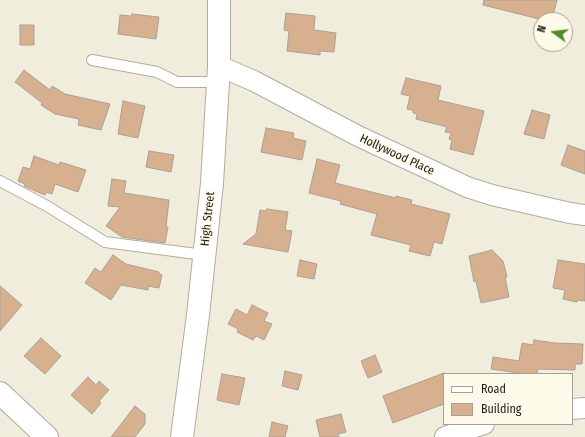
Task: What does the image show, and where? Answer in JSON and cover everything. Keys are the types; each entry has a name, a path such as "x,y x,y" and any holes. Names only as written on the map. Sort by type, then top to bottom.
{"main road":[{"name":"High Street","path":"182,437 198,315 212,183 219,74 219,0"},
{"path":"0,393 47,437"}],"street":[{"name":"Hollywood Place","path":"219,74 254,81 358,136 466,187 492,195 585,215"},
{"path":"573,409 585,408"},
{"path":"445,437 481,425"}],"lane":[{"path":"92,60 157,72 177,82 219,74"},
{"path":"0,181 47,206 105,242 204,255"}],"building":[{"path":"484,0 557,0 554,12 533,12 533,18 483,5"},
{"path":"286,13 315,16 314,30 336,33 334,52 320,51 320,55 287,51 289,31 284,30"},
{"path":"132,14 159,17 156,39 118,34 120,15 131,16"},
{"path":"20,25 34,25 34,45 20,45"},
{"path":"24,70 50,90 52,86 65,94 110,104 101,130 78,125 79,119 55,114 41,105 42,103 15,82"},
{"path":"406,78 441,86 438,100 484,111 473,155 450,149 452,140 449,139 451,133 445,132 447,127 416,119 417,114 413,113 413,110 407,109 410,96 401,94"},
{"path":"123,101 145,106 138,138 118,134"},
{"path":"532,110 550,115 544,139 524,134"},
{"path":"266,128 294,133 293,138 306,141 302,160 261,152"},
{"path":"568,145 585,151 585,174 561,165"},
{"path":"149,151 174,155 171,172 146,167"},
{"path":"34,156 59,165 60,162 86,170 78,192 55,184 52,194 46,192 45,195 24,186 25,184 18,181 23,167 30,169"},
{"path":"317,159 340,165 335,183 396,198 396,196 412,200 411,204 450,214 442,244 434,242 430,256 409,251 411,245 371,235 377,214 340,204 341,201 309,193"},
{"path":"112,179 126,181 124,193 169,200 166,227 168,227 165,243 122,237 106,226 120,207 108,206"},
{"path":"267,209 288,212 285,230 292,231 288,252 243,244 256,234 260,210 266,211"},
{"path":"492,250 503,261 507,277 505,277 509,297 481,303 476,281 474,282 469,256"},
{"path":"113,255 126,264 159,272 159,274 162,275 159,288 148,286 148,290 121,285 111,300 85,283 95,268 101,272"},
{"path":"300,260 317,264 314,279 297,276"},
{"path":"558,260 585,264 585,301 577,300 577,302 563,299 565,290 553,288"},
{"path":"0,286 22,305 0,331"},
{"path":"252,305 268,313 264,321 272,324 264,340 256,336 253,340 237,332 238,329 228,324 236,309 247,315"},
{"path":"41,338 61,356 45,374 24,356"},
{"path":"534,340 555,343 583,344 582,364 575,364 575,370 538,369 537,373 518,373 491,369 493,357 519,361 522,343 533,345"},
{"path":"375,355 382,372 368,378 361,361"},
{"path":"285,371 302,375 298,390 282,386"},
{"path":"443,373 443,404 393,423 383,396"},
{"path":"222,374 245,378 239,405 217,400"},
{"path":"88,377 96,385 99,381 109,390 99,401 101,403 92,414 71,395"},
{"path":"135,406 145,414 145,424 135,437 111,437"},
{"path":"341,414 346,432 338,434 339,437 320,437 316,420"},
{"path":"272,422 288,426 285,437 269,437"}]}
